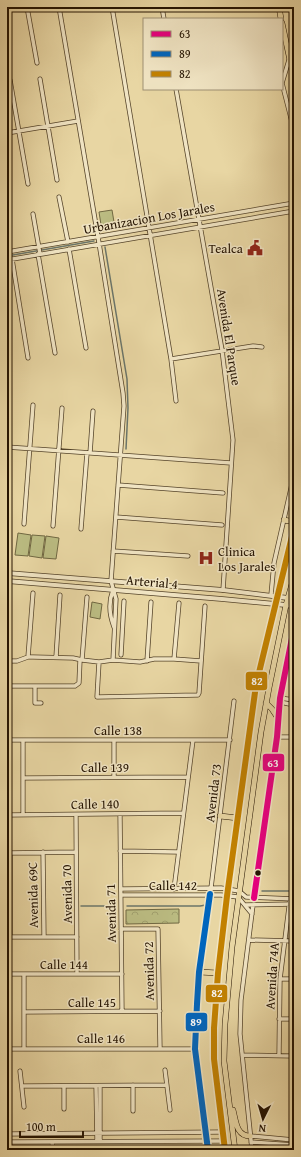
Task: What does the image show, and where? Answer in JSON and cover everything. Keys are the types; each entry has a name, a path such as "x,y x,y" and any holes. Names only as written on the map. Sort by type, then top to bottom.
{"main road":[{"path":"279,7 281,18"},
{"path":"290,7 294,23"},
{"path":"283,28 294,79"},
{"path":"284,520 294,522"},
{"path":"226,1150 214,1059 214,1028 218,972 256,686 294,528"},
{"path":"235,1150 224,1060 225,1024 232,947 261,732 286,605 294,577"},
{"path":"266,703 278,718"},
{"path":"220,816 238,818"},
{"path":"199,972 218,972"},
{"path":"228,1090 239,1131 242,1135 250,1139"}],"street":[{"path":"7,9 21,7"},
{"path":"27,7 37,63"},
{"path":"58,7 100,243 123,393 124,406 111,581 113,589 109,599 110,612 114,627 113,660"},
{"path":"112,7 172,359 176,401"},
{"path":"162,7 164,18"},
{"path":"283,80 290,59"},
{"path":"40,79 58,180"},
{"path":"10,80 28,184"},
{"path":"283,87 294,130"},
{"name":"Avenida El Parque","path":"176,90 222,350 232,429 233,440 223,590"},
{"path":"7,133 78,121"},
{"path":"60,197 68,242"},
{"name":"Urbanizacion Los Jarales","path":"7,260 68,242 98,236 294,203"},
{"name":"Urbanizacion Los Jarales","path":"8,252 68,249 294,211"},
{"path":"33,214 55,353"},
{"path":"7,240 8,252"},
{"path":"68,249 86,348"},
{"path":"12,259 28,358"},
{"path":"172,359 253,346 262,348"},
{"path":"24,524 33,406"},
{"path":"53,526 62,408"},
{"path":"81,529 93,410"},
{"path":"7,447 231,464"},
{"path":"271,595 274,563 294,475"},
{"path":"118,485 223,494"},
{"path":"116,517 222,525"},
{"path":"113,551 188,556"},
{"name":"Arterial 4","path":"7,573 223,590 294,599"},
{"name":"Arterial 4","path":"7,581 276,603 294,607"},
{"path":"222,599 223,590"},
{"path":"28,657 33,593"},
{"path":"56,657 60,595"},
{"path":"7,686 75,686 78,683 87,598"},
{"path":"121,655 124,600"},
{"path":"147,661 151,602"},
{"path":"174,659 178,604"},
{"path":"99,662 98,697 198,695 205,606"},
{"path":"254,898 277,737 280,700 294,628"},
{"path":"114,638 122,638"},
{"path":"7,661 17,661 28,657 74,658 99,662 113,660 140,662 154,659 201,661"},
{"path":"36,686 35,703 41,703"},
{"path":"280,700 294,700"},
{"path":"280,700 294,705"},
{"name":"Avenida 73","path":"211,888 234,701"},
{"path":"277,737 294,737"},
{"name":"Calle 138","path":"7,740 230,740"},
{"path":"22,740 23,815"},
{"path":"114,740 114,777"},
{"path":"174,889 193,740"},
{"name":"Calle 139","path":"23,778 188,777"},
{"name":"Calle 140","path":"7,815 183,813"},
{"name":"Avenida 71","path":"120,814 122,1011"},
{"name":"Avenida 70","path":"76,815 77,974"},
{"path":"120,851 178,852"},
{"name":"Avenida 69C","path":"43,852 44,937"},
{"path":"76,852 8,853 8,937 77,937"},
{"name":"Calle 142","path":"121,889 211,888 239,891 246,897 292,899"},
{"path":"208,1150 195,1049 196,1004 199,972 210,894"},
{"name":"Calle 142","path":"121,895 210,894 238,898"},
{"path":"238,898 252,914"},
{"name":"Avenida 74A","path":"279,1056 280,979 289,904 292,899"},
{"path":"245,905 294,904"},
{"path":"252,1150 240,1034 241,1000 253,905"},
{"name":"Avenida 72","path":"121,929 158,930 160,1048"},
{"path":"249,940 294,941"},
{"name":"Calle 144","path":"7,974 122,974"},
{"path":"24,974 24,1048"},
{"path":"280,979 294,979"},
{"name":"Calle 145","path":"24,1012 160,1011"},
{"path":"279,1019 294,1019"},
{"name":"Calle 146","path":"7,1049 195,1049"},
{"path":"242,1055 294,1056"},
{"path":"165,1070 170,1110"},
{"path":"20,1071 24,1107"},
{"path":"22,1086 167,1085"},
{"path":"64,1086 64,1109"},
{"path":"98,1086 99,1141"},
{"path":"133,1086 133,1111"},
{"path":"7,1134 223,1132"},
{"path":"250,1139 294,1140"},
{"path":"250,1139 294,1145"},
{"path":"7,1142 224,1141"},
{"path":"52,1142 53,1150"}],"green space":[{"path":"112,210 115,228 102,231 99,212"},
{"path":"18,533 31,535 28,556 15,555"},
{"path":"32,535 45,536 42,558 29,556"},
{"path":"46,536 59,538 56,559 43,558"},
{"path":"92,602 102,604 100,619 90,617"},
{"path":"179,909 179,923 126,924 126,910"}],"waterway":[{"path":"7,256 94,241"},
{"path":"105,247 127,379 128,408 126,449"},
{"path":"262,891 294,891"},
{"path":"127,906 206,905"},
{"path":"81,906 115,906"}],"transit line":[{"name":"82","path":"225,1150 214,1059 214,1028 218,973 256,685 294,528"},
{"name":"63","path":"254,898 277,737 280,698 294,628"},
{"name":"89","path":"208,1150 195,1049 199,972 210,894"}],"place":[{"name":"Tealca","path":"255,248"},
{"name":"Clinica Los Jarales","path":"206,558"}]}
